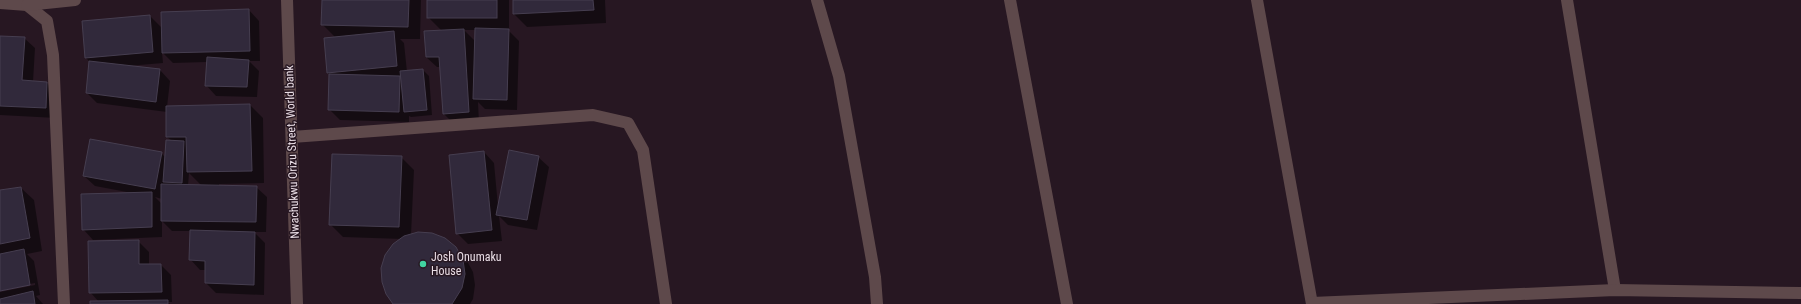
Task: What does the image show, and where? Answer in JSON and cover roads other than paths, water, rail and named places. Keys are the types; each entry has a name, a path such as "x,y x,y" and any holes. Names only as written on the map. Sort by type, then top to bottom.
{"street":[{"path":"0,3 27,4 75,0"},
{"name":"Nwachukwu Orizu Street, World bank","path":"287,0 297,304"},
{"path":"817,0 838,76 874,277 877,304"},
{"path":"1010,0 1068,304"},
{"path":"1258,0 1312,304 1615,290 1769,298 1801,293"},
{"path":"1567,0 1615,290"},
{"path":"27,4 47,21 53,55 64,304"},
{"path":"292,137 593,115 628,123 643,150 666,304"}],"place":[{"name":"Josh Onumaku House","path":"423,264"}]}
